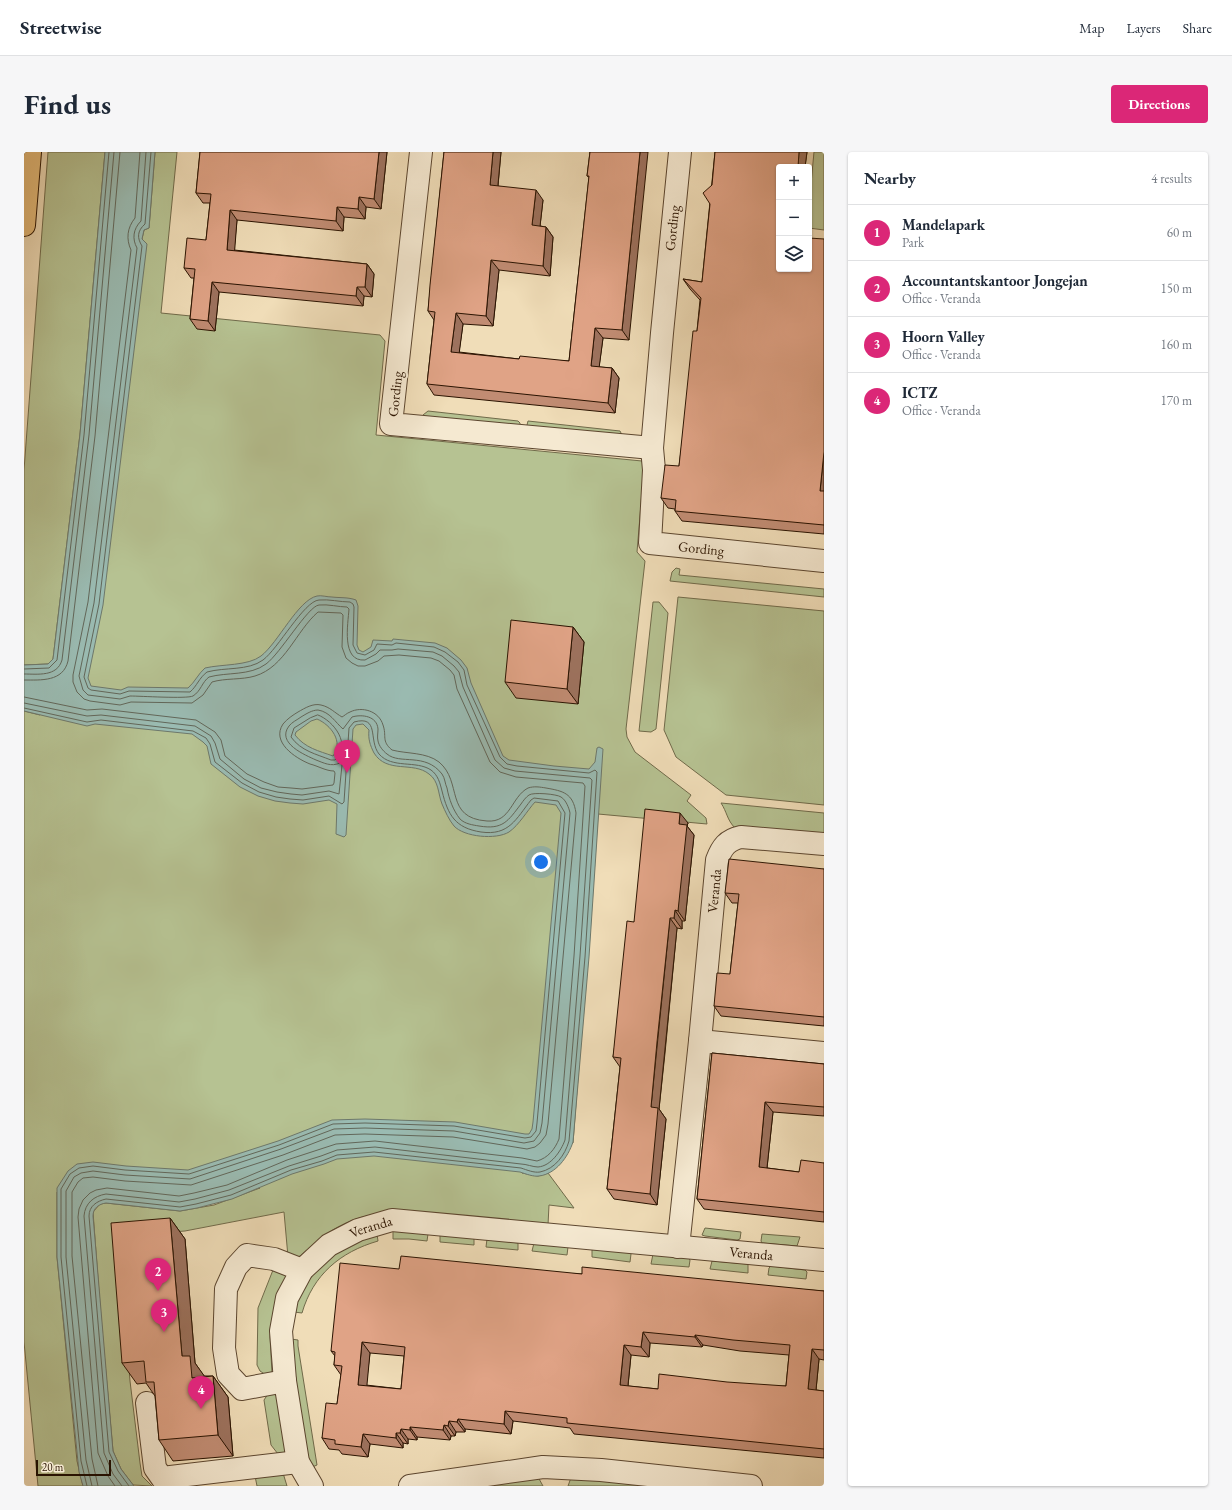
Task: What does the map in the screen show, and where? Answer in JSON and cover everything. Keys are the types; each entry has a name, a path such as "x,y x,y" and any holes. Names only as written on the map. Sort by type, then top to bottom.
{"main road":[{"path":"24,225 30,152"}],"street":[{"name":"Gording","path":"421,152 391,424 652,448"},
{"name":"Gording","path":"680,152 652,448 654,470 650,543 824,561"},
{"name":"Veranda","path":"678,1247 700,1041 717,860 726,843 732,839 741,837 824,844"},
{"path":"700,1041 824,1053"},
{"name":"Veranda","path":"312,1486 298,1462 285,1381 281,1331 287,1298 302,1270 329,1245 358,1230 392,1220 824,1260"},
{"path":"285,1381 242,1389 228,1374 224,1348 226,1289 236,1266 247,1255 274,1259 302,1270"},
{"path":"147,1403 155,1468 162,1478 298,1462"},
{"path":"410,1486 543,1467 601,1470 751,1486"}],"green space":[{"path":"48,152 105,152 80,434 53,659 48,664 24,665 24,470"},
{"path":"155,152 177,152 161,313 380,335 385,341 376,435 642,461 644,468 637,552 645,561 626,729 627,737 635,752 691,795 687,801 706,818 707,824 598,814 573,1143 522,1173 538,1176 548,1173 574,1208 549,1205 548,1225 417,1212 369,1215 338,1227 318,1240 296,1258 288,1257 284,1212 185,1231 118,1236 130,1381 140,1463 142,1476 152,1486 133,1485 121,1469 113,1451 93,1212 100,1204 106,1203 180,1211 214,1205 260,1188 57,1192 57,1257 77,1461 83,1486 38,1486 24,1342 24,711 40,715 68,685 142,239 144,230 149,228"},
{"path":"814,152 824,152 824,230 812,228 812,173"},
{"path":"428,411 518,421 520,423 520,428 423,418 423,415"},
{"path":"528,421 620,431 622,435 526,429"},
{"path":"676,568 680,569 679,575 824,589 824,597 670,581 672,572"},
{"path":"678,597 824,611 824,805 726,795 676,757 664,730"},
{"path":"653,602 659,602 668,613 656,729 651,732 639,731"},
{"path":"721,803 824,813 824,836 735,828 730,822"},
{"path":"705,1228 741,1232 740,1239 737,1240 705,1236 702,1235"},
{"path":"393,1230 428,1234 427,1241 393,1239"},
{"path":"377,1234 378,1241 352,1252 330,1267 313,1287 302,1313 294,1312 300,1293 307,1280 337,1250"},
{"path":"762,1234 800,1237 797,1246 762,1243"},
{"path":"440,1235 474,1237 474,1245 440,1242"},
{"path":"487,1239 518,1243 518,1250 486,1247"},
{"path":"534,1243 567,1246 567,1255 532,1251"},
{"path":"592,1250 629,1252 631,1254 630,1262 592,1257"},
{"path":"653,1254 688,1257 690,1260 689,1267 651,1264"},
{"path":"712,1261 748,1264 748,1273 710,1269"},
{"path":"771,1266 805,1270 807,1272 806,1279 768,1275 769,1268"},
{"path":"273,1270 288,1275 272,1322 270,1337 272,1373 266,1375 260,1371 257,1365 258,1308"},
{"path":"291,1339 298,1340 317,1465 310,1468 290,1351"},
{"path":"273,1393 278,1398 286,1452 284,1455 278,1454 271,1445 264,1400 268,1394"},
{"path":"283,1473 287,1486 257,1486 255,1476"},
{"path":"572,1475 683,1486 568,1486"},
{"path":"538,1477 543,1486 470,1486"}],"water":[{"path":"105,152 155,152 149,228 144,230 142,239 147,244 103,605 88,678 91,686 121,690 128,687 188,688 205,668 249,662 261,656 268,650 295,613 310,599 317,596 347,598 356,600 358,606 357,645 359,650 363,652 371,647 373,640 392,641 393,639 435,643 447,648 461,660 467,668 471,683 503,756 509,760 589,769 595,762 597,748 599,747 603,749 589,957 573,1142 565,1159 551,1172 545,1175 537,1176 520,1172 374,1156 337,1159 292,1174 232,1199 197,1208 180,1211 106,1203 97,1207 93,1216 113,1451 121,1469 134,1486 83,1486 79,1472 57,1257 57,1188 68,1171 77,1164 93,1162 126,1166 188,1170 278,1141 332,1120 365,1119 455,1122 529,1134 532,1129 533,1122 561,813 556,805 535,802 520,822 509,832 489,837 465,833 454,826 449,818 442,804 435,780 423,770 393,765 379,759 370,745 369,730 363,724 356,725 353,729 346,835 344,837 336,834 337,804 329,800 303,804 290,803 275,801 258,796 240,787 211,764 207,746 192,734 95,724 87,726 24,711 24,665 48,664 53,659 80,434","holes":["317,719 331,730 336,740 336,751 333,756 317,751 303,743 295,735 296,732 311,721"]}],"building":[{"path":"200,152 379,152 374,199 359,197 358,209 337,207 336,221 230,210 227,250 367,264 365,287 357,287 356,296 212,282 208,321 190,319 195,269 184,268 187,238 206,240 211,194 196,193"},
{"path":"444,152 493,152 490,185 536,190 532,225 546,227 543,266 491,260 486,316 456,313 451,352 519,359 520,356 569,361 589,176 587,176 590,152 640,152 622,330 595,328 591,366 612,368 608,403 427,384 435,312 428,311"},
{"path":"715,152 799,152 798,164 776,164 776,272 812,272 812,238 824,239 824,452 820,491 824,491 824,525 675,511 676,500 661,498 665,465 679,466 693,331 697,331 701,298 683,279 702,282 710,204 703,193 712,185"},
{"path":"511,620 573,627 567,689 505,682"},
{"path":"645,809 680,813 679,824 687,825 678,911 675,910 674,918 670,918 657,1042 651,1107 658,1108 650,1194 607,1189 621,1058 613,1057 617,1017 627,921 634,922"},
{"path":"729,859 824,869 824,1017 714,1006 717,973 730,974 739,894 725,893"},
{"path":"712,1053 824,1064 824,1107 765,1102 759,1167 799,1172 801,1160 824,1163 824,1212 697,1199"},
{"path":"170,1218 182,1356 190,1356 192,1378 213,1376 218,1435 159,1440 154,1382 146,1382 144,1361 122,1363 111,1223"},
{"path":"401,1256 582,1274 582,1267 824,1291 824,1350 812,1349 808,1389 824,1391 824,1449 567,1423 567,1418 505,1411 504,1424 458,1419 457,1422 449,1421 448,1426 444,1425 443,1430 410,1427 410,1430 401,1429 400,1433 396,1433 396,1438 363,1434 361,1447 335,1444 335,1440 322,1438 326,1403 337,1404 342,1366 334,1365 335,1352 331,1351 340,1263 399,1269","holes":["643,1332 695,1337 695,1335 790,1345 786,1386 727,1382 659,1374 658,1389 620,1385 624,1345 641,1347","362,1342 405,1347 401,1389 358,1385"]}],"place":[{"name":"Mandelapark","path":"347,773"},
{"name":"Accountantskantoor Jongejan","path":"158,1291"},
{"name":"Hoorn Valley","path":"164,1332"},
{"name":"ICTZ","path":"201,1409"}]}
